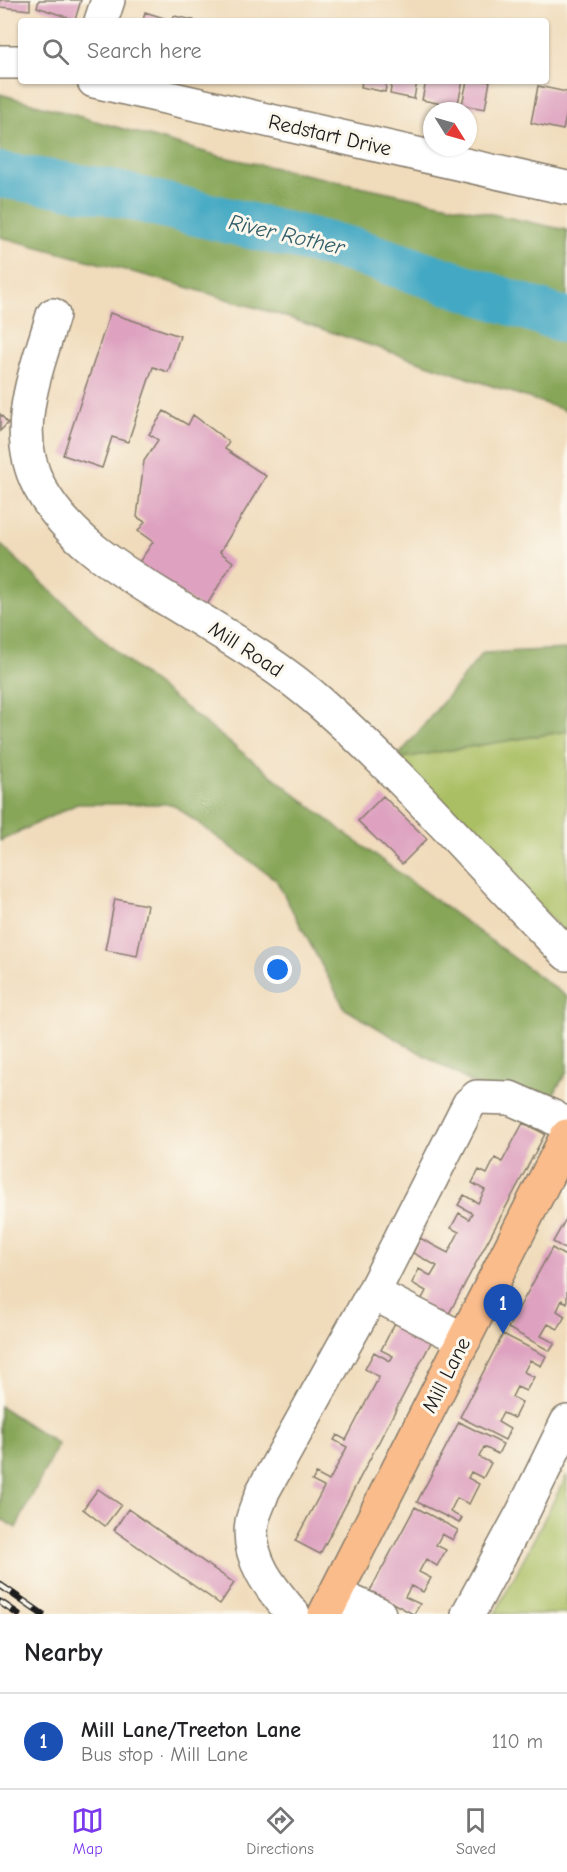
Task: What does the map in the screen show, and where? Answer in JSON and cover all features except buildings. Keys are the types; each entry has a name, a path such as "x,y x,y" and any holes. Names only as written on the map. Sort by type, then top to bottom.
{"main road":[{"name":"Mill Lane","path":"330,1605 567,1136"}],"street":[{"path":"101,18 108,0"},
{"path":"0,62 18,62"},
{"name":"Redstart Drive","path":"107,84 567,188"},
{"name":"Mill Road","path":"53,315 28,404 25,428 27,456 38,484 53,509 82,541 118,569 283,672 323,705 416,793 512,898 567,954"},
{"path":"293,1614 269,1585 255,1559 252,1522 264,1491 374,1293 469,1104 477,1097 510,1098 567,1125"},
{"path":"374,1293 464,1341"},
{"path":"468,1614 523,1512 567,1422"},
{"path":"330,1605 379,1614"}],"green space":[{"path":"0,94 219,156 567,230 567,411 280,315 170,282 0,237"},
{"path":"0,544 130,664 337,827 567,997 567,1072 537,1121 345,1009 276,880 172,804 77,804 0,841"},
{"path":"567,649 567,731 396,759 483,653"},
{"path":"567,731 567,929 564,932 396,759"},
{"path":"0,1406 58,1444 16,1528 0,1518"},
{"path":"567,1475 567,1614 495,1614"}],"waterway":[{"name":"River Rother","path":"0,175 104,191 356,251 567,321"}],"railway":[{"path":"0,1585 42,1614"},
{"path":"0,1602 18,1614"}],"place":[{"name":"Mill Lane/Treeton Lane","path":"503,1334"}]}
